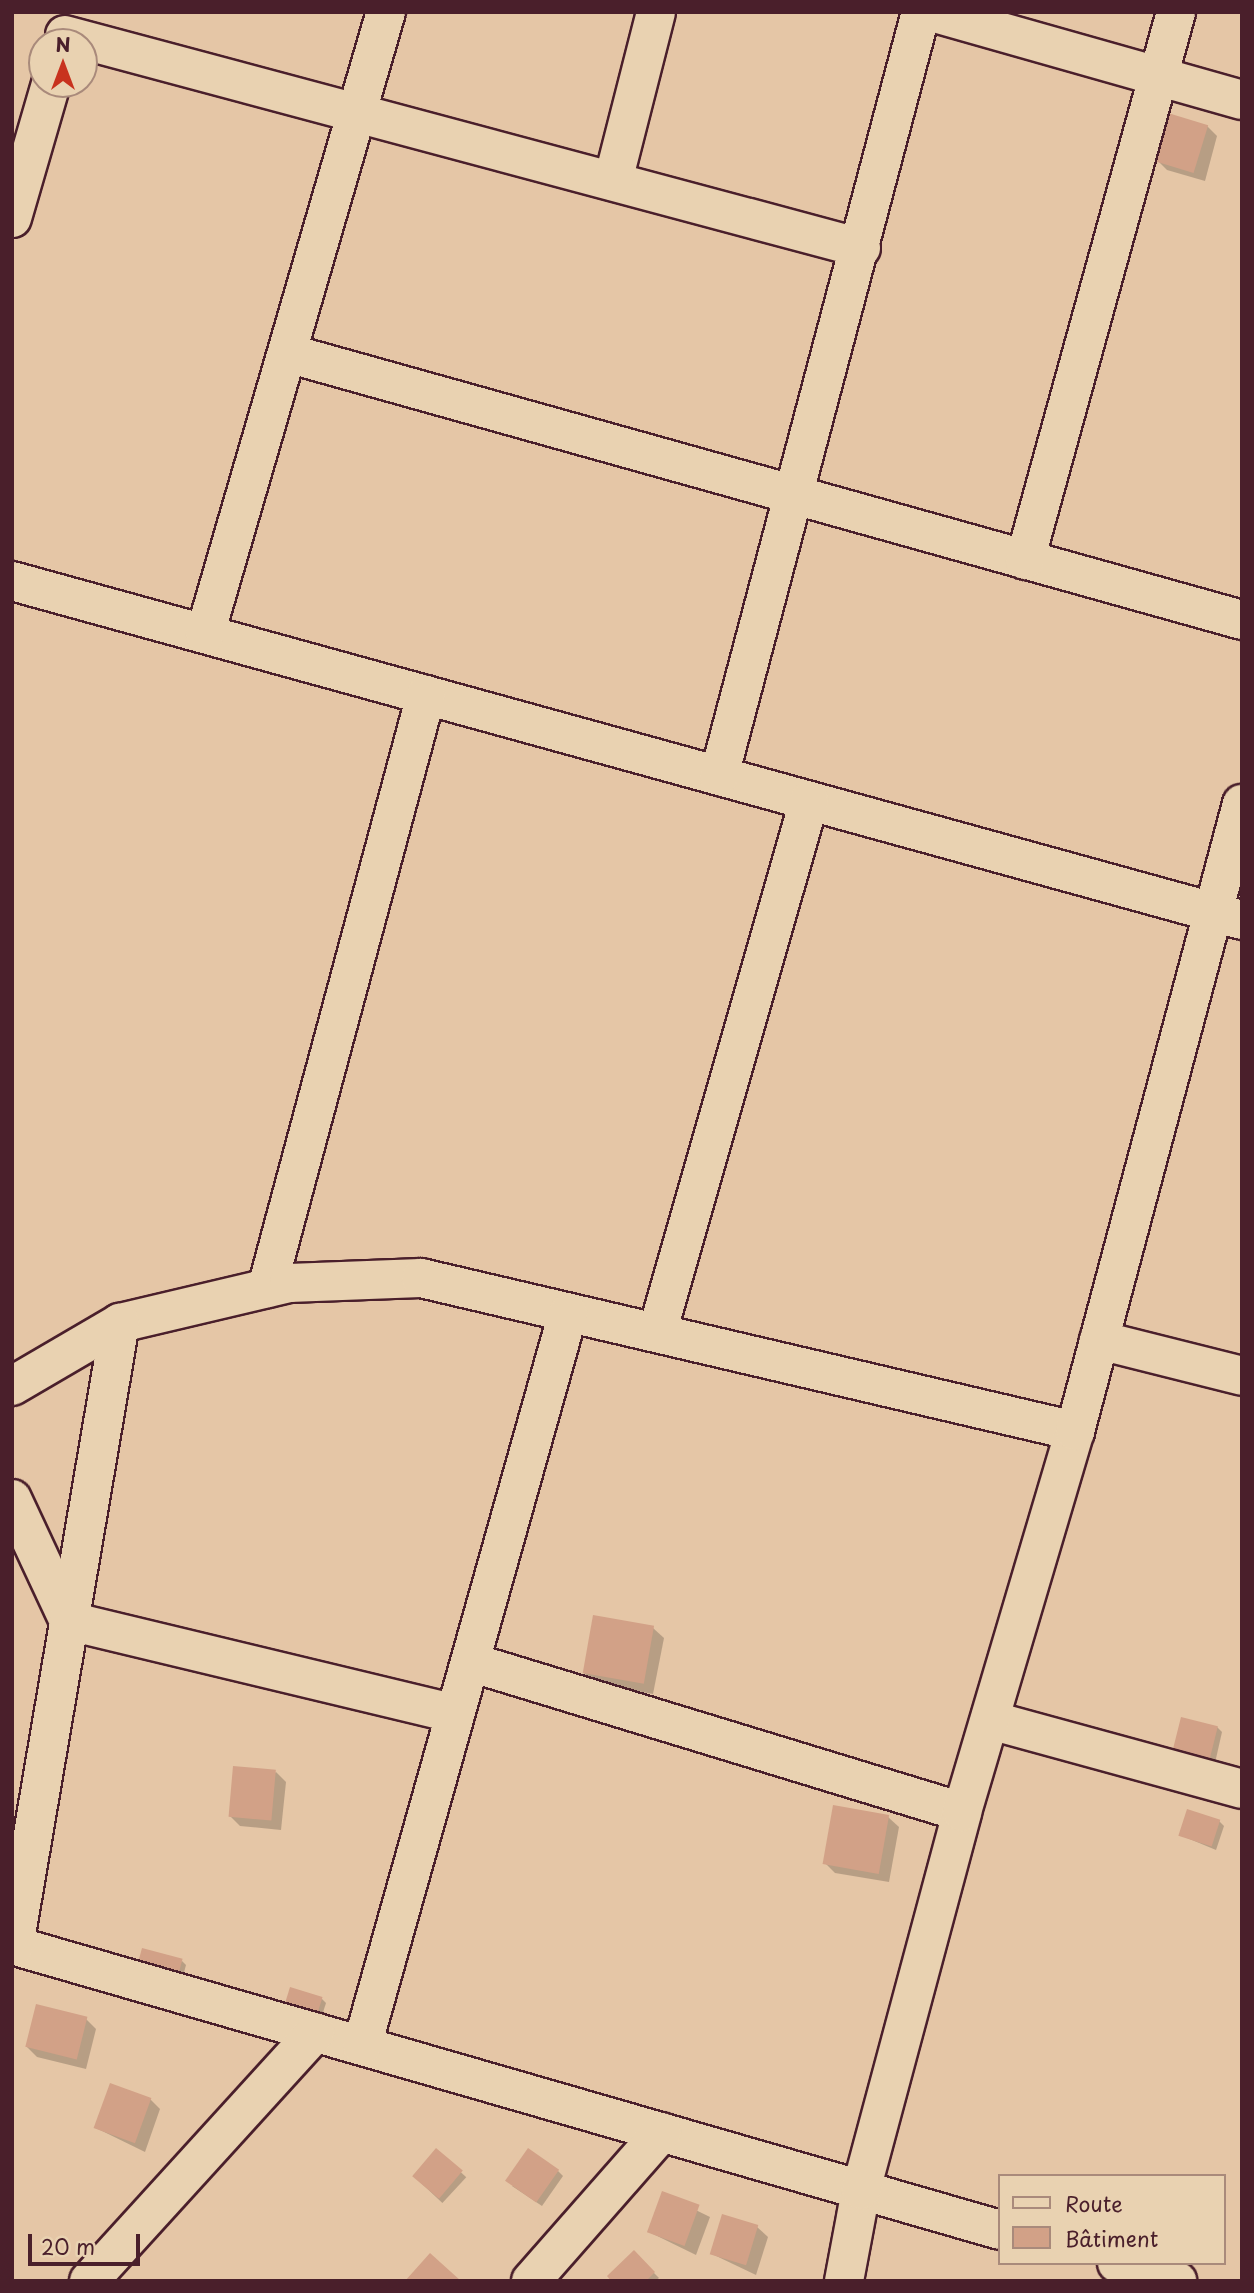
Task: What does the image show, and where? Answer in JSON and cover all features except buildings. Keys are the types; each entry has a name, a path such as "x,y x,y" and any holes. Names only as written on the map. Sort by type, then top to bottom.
{"street":[{"path":"205,634 386,12"},
{"path":"614,181 656,12"},
{"path":"719,776 861,248 921,12"},
{"path":"931,12 1242,100"},
{"path":"1025,560 1176,12"},
{"path":"98,39 357,113 861,248"},
{"path":"12,218 47,98"},
{"path":"287,353 1242,620"},
{"path":"12,581 1226,916"},
{"path":"267,1289 426,695"},
{"path":"657,1334 809,801"},
{"path":"844,2281 861,2190 962,1812 1226,916 1242,804"},
{"path":"12,1386 120,1323 267,1289 421,1278 1075,1432"},
{"path":"362,2046 568,1313"},
{"path":"120,1323 13,1946 998,2229"},
{"path":"1099,1340 1242,1376"},
{"path":"12,1499 69,1621"},
{"path":"69,1621 455,1714"},
{"path":"470,1662 962,1812"},
{"path":"989,1720 1242,1789"},
{"path":"89,2281 315,2033"},
{"path":"531,2281 662,2132"},
{"path":"1124,2265 1177,2281"}]}
